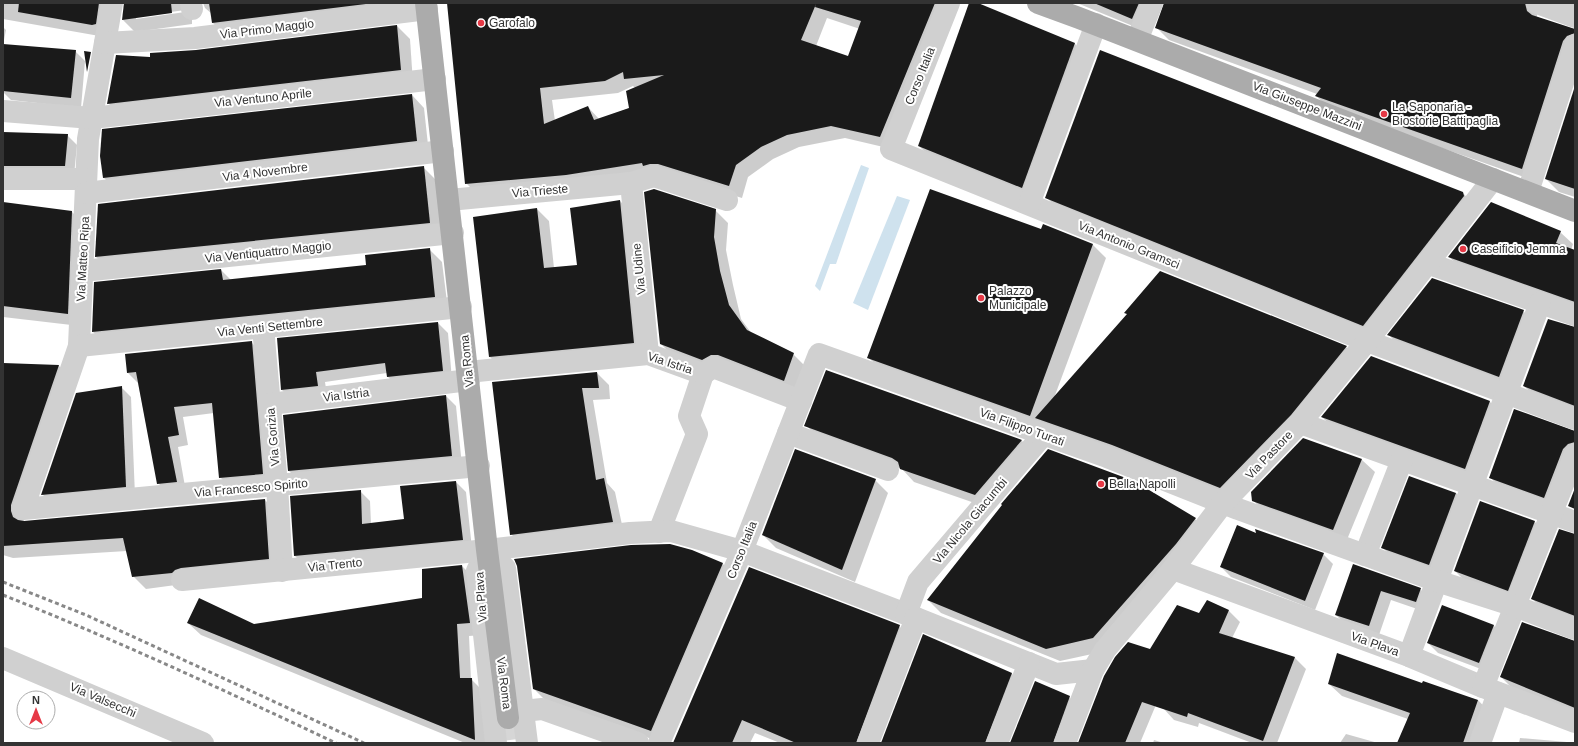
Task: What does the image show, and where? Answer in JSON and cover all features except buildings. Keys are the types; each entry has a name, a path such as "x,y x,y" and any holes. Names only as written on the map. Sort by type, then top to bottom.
{"main road":[{"name":"Via Giuseppe Mazzini","path":"1046,5 1575,211"},
{"name":"Via Roma","path":"427,6 488,550 516,715"}],"street":[{"name":"Via Matteo Ripa","path":"23,509 79,346 88,138 112,3"},
{"name":"Corso Italia","path":"891,149 949,3"},
{"path":"1137,40 1152,3"},
{"path":"1538,3 1575,17"},
{"name":"Via Primo Maggio","path":"105,42 195,38 427,6"},
{"path":"1029,204 1096,24"},
{"path":"1528,192 1575,45"},
{"name":"Via Ventuno Aprile","path":"3,111 92,118 435,79"},
{"name":"Via Antonio Gramsci","path":"891,149 1367,341 1575,420"},
{"name":"Via 4 Novembre","path":"3,179 86,186 443,151"},
{"name":"Via Trieste","path":"449,200 631,183 654,176 727,200"},
{"name":"Via Pastore","path":"1065,743 1093,670 1105,650 1173,569 1223,503 1300,423 1367,341 1493,179"},
{"name":"Via Udine","path":"631,183 648,354"},
{"name":"Via Ventiquattro Maggio","path":"82,271 453,233"},
{"path":"1427,263 1575,315"},
{"path":"1409,656 1540,303"},
{"name":"Via Venti Settembre","path":"79,346 461,307"},
{"name":"Via Gorizia","path":"263,327 278,485 282,571"},
{"name":"Via Istria","path":"270,404 468,376 648,354 703,374 689,416 697,434 659,532"},
{"name":"Corso Italia","path":"659,743 742,552 819,354"},
{"name":"Via Filippo Turati","path":"819,354 1107,457 1223,503 1365,555 1437,581 1515,606 1575,629"},
{"path":"703,374 713,367 801,401"},
{"path":"1300,423 1575,522"},
{"path":"788,433 888,470"},
{"name":"Via Nicola Giacumbi","path":"868,743 911,616 918,582 1043,435"},
{"path":"1480,743 1490,690 1515,606 1575,454"},
{"path":"1365,555 1402,460"},
{"name":"Via Francesco Spirito","path":"23,509 479,466"},
{"path":"488,550 630,533 671,531 742,552 911,616 1056,674 1093,670"},
{"name":"Via Trento","path":"182,580 488,550"},
{"name":"Via Plava","path":"488,550 477,571 496,743"},
{"name":"Via Plava","path":"1173,569 1409,656 1490,690 1575,722"},
{"name":"Via Valsecchi","path":"3,658 170,735 203,743"},
{"path":"997,743 1029,663"},
{"path":"527,743 516,715 542,709 638,743"}],"water":[{"path":"861,165 869,168 836,264 830,264 820,291 815,286"},
{"path":"897,196 910,200 868,310 853,303"}],"tunnel":[{"path":"508,718 511,743"}],"railway":[{"path":"3,582 86,615 364,743"},
{"path":"3,595 171,666 336,743"}],"place":[{"name":"Garofalo","path":"481,23"},
{"name":"La Saponaria - Biostorie Battipaglia","path":"1384,114"},
{"name":"Caseificio Jemma","path":"1463,249"},
{"name":"Palazzo Municipale","path":"981,298"},
{"name":"Bella Napolli","path":"1101,484"}]}
